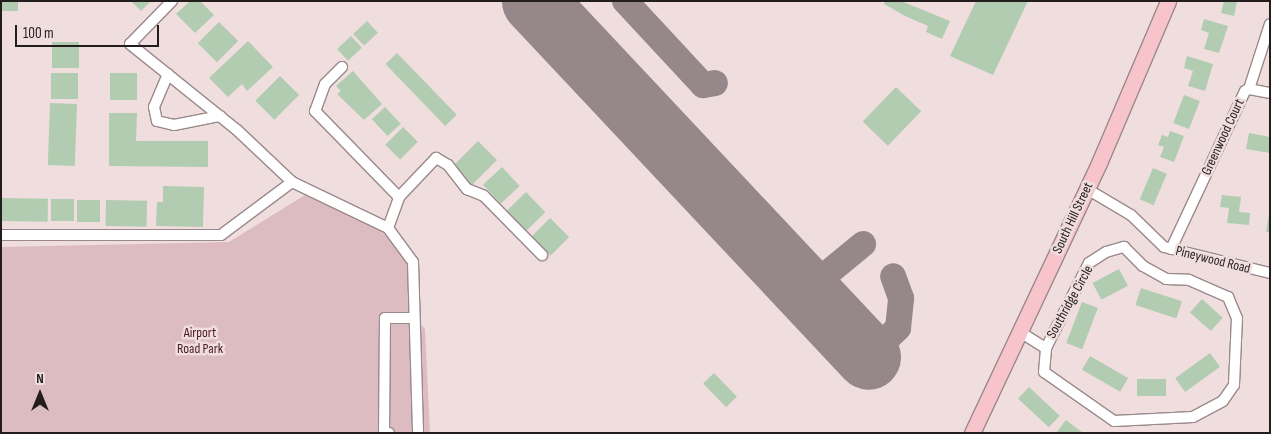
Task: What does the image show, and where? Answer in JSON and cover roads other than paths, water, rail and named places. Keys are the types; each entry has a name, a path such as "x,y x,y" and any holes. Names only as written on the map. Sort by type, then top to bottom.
{"main road":[{"name":"South Hill Street","path":"972,433 1087,189 1168,1"}],"street":[{"path":"172,1 130,44 220,116 292,182 388,228 413,262 418,433"},
{"name":"Greenwood Court","path":"1171,250 1245,91 1249,89 1270,24"},
{"path":"342,67 326,84 315,111 399,197"},
{"path":"168,74 154,107 156,121 174,125 220,116"},
{"path":"1249,89 1270,93"},
{"path":"388,228 399,197 436,158 448,165 466,189 484,196 542,255"},
{"path":"1,236 221,235 292,182"},
{"name":"Pineywood Road","path":"1087,189 1127,212 1152,237 1171,250 1270,273"},
{"name":"Southridge Circle","path":"1124,247 1143,266 1166,279 1189,280 1228,297 1237,318 1234,385 1224,401 1193,416 1114,421 1044,372 1046,348 1090,263 1106,252 1124,247"},
{"path":"389,433 384,432 385,318 414,318"},
{"name":"Southridge Circle","path":"1020,332 1046,348"}],"park label":[{"name":"Airport Road Park","path":"200,342"}]}
